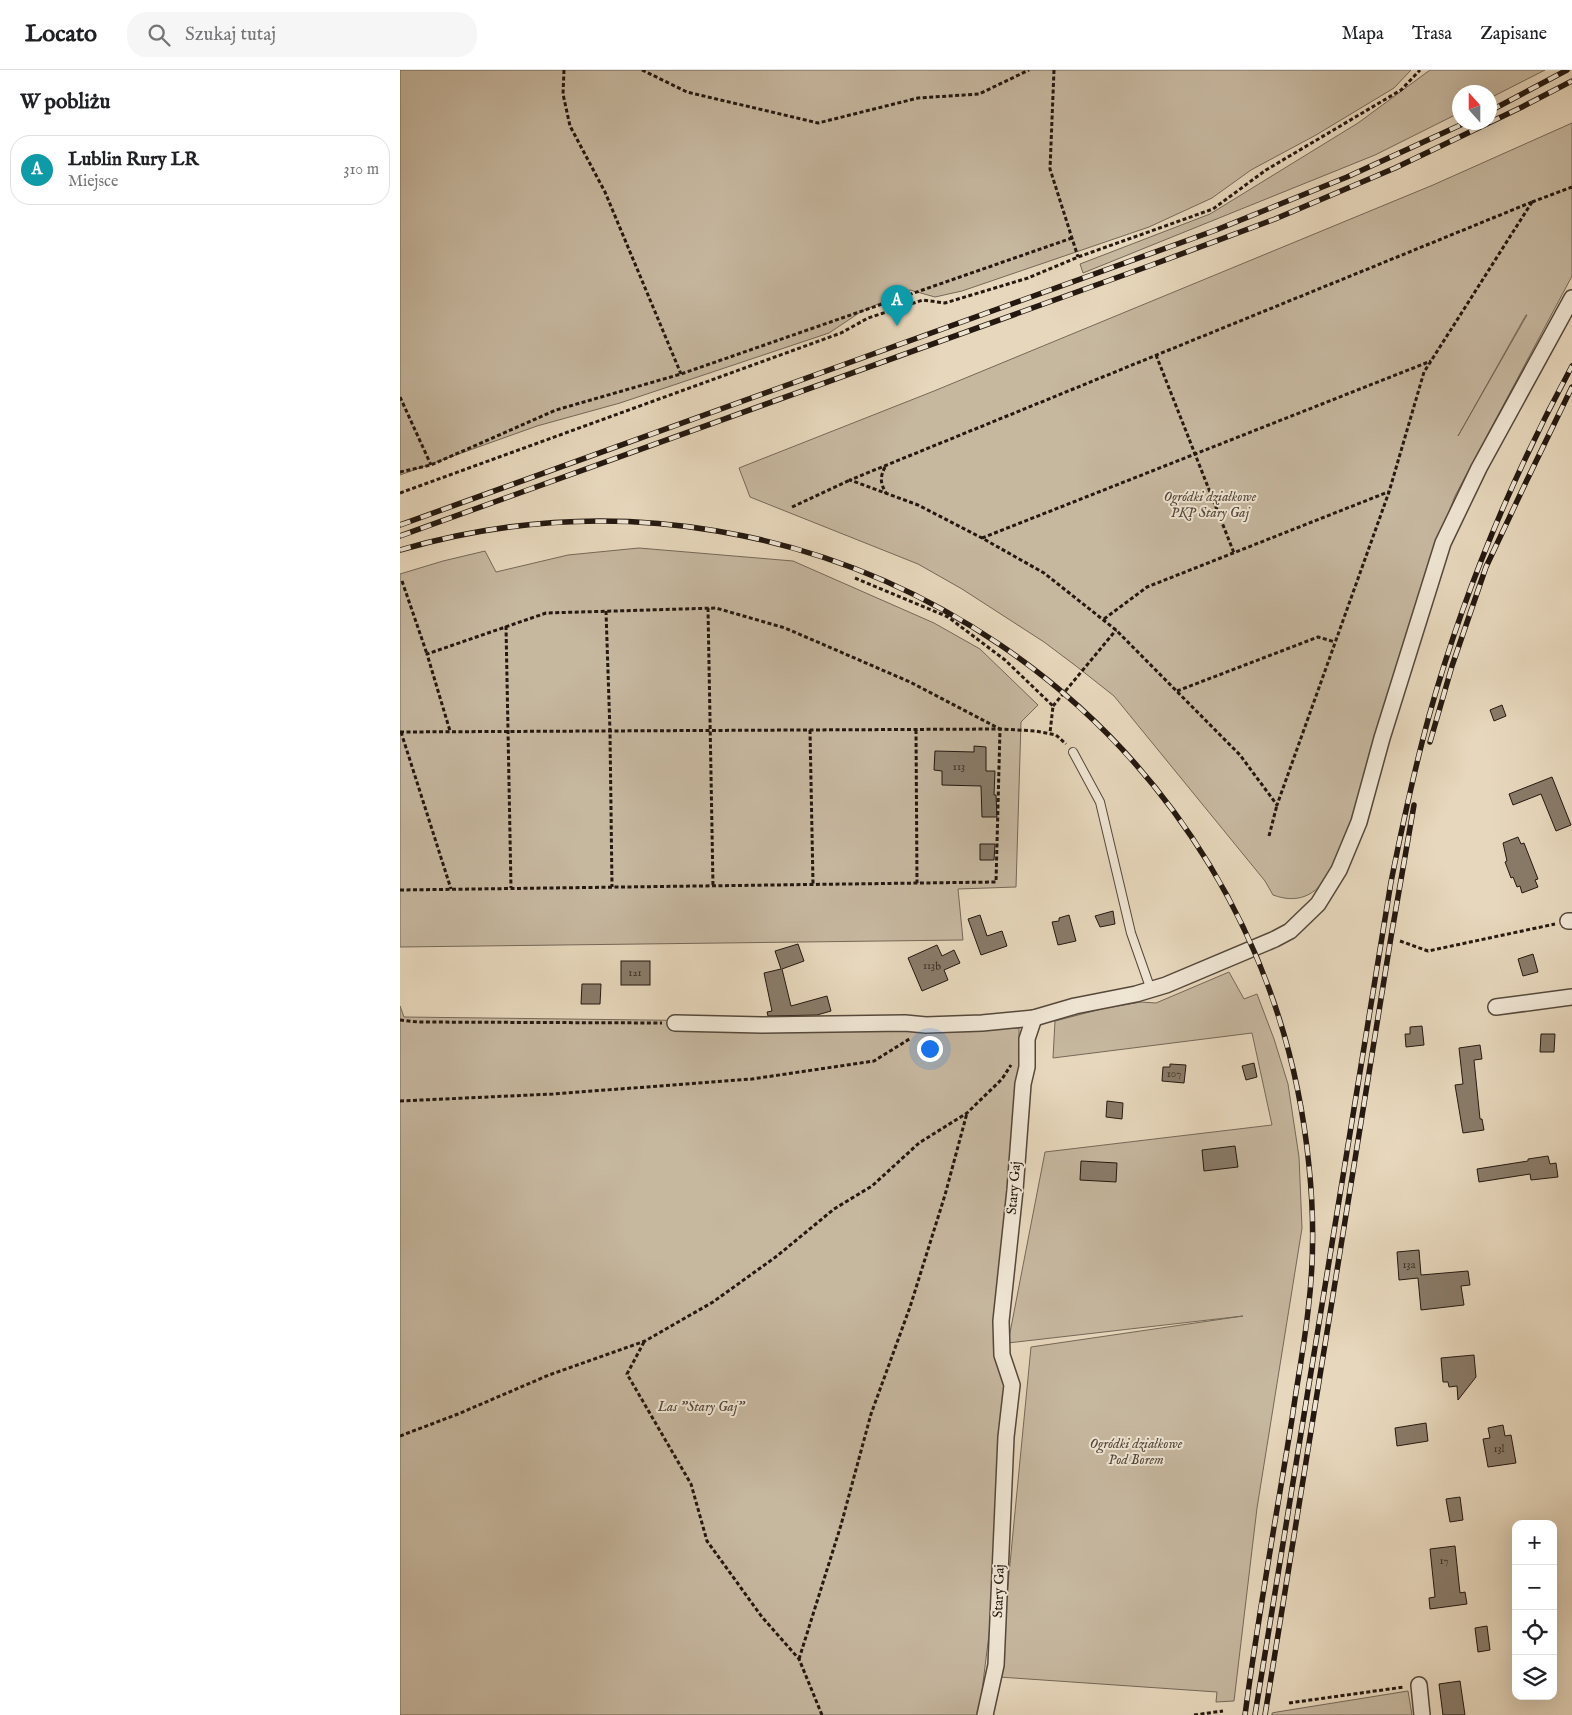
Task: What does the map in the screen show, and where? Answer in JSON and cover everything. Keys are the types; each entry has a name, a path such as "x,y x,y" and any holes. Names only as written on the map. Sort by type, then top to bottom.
{"street":[{"path":"676,1024 905,1023 926,1025 992,1023 1034,1018 1075,1006 1151,990 1275,939 1302,920 1318,904 1330,886 1359,822 1382,738 1443,543 1479,468 1572,298"},
{"path":"1496,1007 1572,997"},
{"name":"Stary Gaj","path":"985,1715 996,1665 1006,1437 1012,1385 1002,1354 1001,1321 1015,1190 1023,1084 1027,1067 1027,1039 1034,1018"},
{"path":"1419,1685 1422,1715"}],"lane":[{"path":"1073,752 1100,802 1130,933 1151,990"}],"path":[{"path":"564,70 563,94 570,126 604,192 681,374"},
{"path":"642,70 687,92 818,123 918,98 979,94 1029,70"},
{"path":"1054,70 1050,169 1078,257"},
{"path":"400,493 841,333 868,318 923,300 945,303 1028,278 1078,257 1213,209 1266,170 1401,90 1420,70"},
{"path":"792,507 850,480 1572,187"},
{"path":"1269,836 1277,804 1389,492 1424,372 1532,202"},
{"path":"400,472 431,465 556,410 681,374 1072,238"},
{"path":"1156,355 1234,553"},
{"path":"982,538 1432,360"},
{"path":"400,397 431,465"},
{"path":"885,466 880,477 881,486 886,494"},
{"path":"850,480 918,505 1044,573 1116,630 1240,755 1277,804"},
{"path":"1104,619 1147,587 1389,492"},
{"path":"855,578 948,617 1005,660 1052,706"},
{"path":"402,581 427,654 450,731"},
{"path":"708,608 713,886"},
{"path":"427,654 546,613 716,608 785,628 910,682 1000,730"},
{"path":"606,611 612,887"},
{"path":"506,626 511,888"},
{"path":"1050,734 1052,706 1116,630"},
{"path":"1177,691 1318,637 1335,642"},
{"path":"810,730 813,884"},
{"path":"916,730 917,882"},
{"path":"400,890 996,882 1000,730"},
{"path":"451,889 400,732 1036,731 1056,735 1073,752"},
{"path":"1400,941 1428,951 1570,921"},
{"path":"400,1020 418,1022 676,1024"},
{"path":"400,1101 553,1094 752,1079 874,1061 910,1039 926,1025"},
{"path":"400,1436 458,1414 549,1375 645,1341 713,1302 777,1256 834,1209 872,1186 919,1143 967,1113 1002,1079 1012,1063"},
{"path":"799,1659 841,1525 871,1414 910,1307 945,1195 967,1113"},
{"path":"645,1341 627,1374 691,1484 707,1541 762,1617 799,1659 822,1715"},
{"path":"1289,1702 1419,1685"},
{"path":"1194,1715 1223,1711"}],"green space":[{"path":"400,70 1411,70 1394,88 1316,135 1251,170 1212,198 1149,227 962,291 935,297 910,290 862,311 829,333 620,403 537,426 400,475"},
{"path":"1430,70 1545,70 1497,94 1497,85 1452,85 1452,116 1375,155 1083,273 1080,264 1210,214 1358,123"},
{"name":"Ogródki działkowe PKP Stary Gaj","path":"1572,123 1572,276 1455,496 1439,538 1351,824 1340,853 1325,880 1316,890 1304,897 1290,899 1273,895 1265,881 1114,696 1044,642 962,589 918,564 750,497 739,468 934,391 1433,185","holes":["1526,315 1527,315 1458,436"]},
{"path":"639,548 793,561 934,623 980,649 1038,705 1021,722 1016,887 958,889 963,940 400,947 400,574 485,551 496,572 568,555"},
{"name":"Ogródki działkowe Pod Borem","path":"1229,972 1244,999 1257,994 1288,1084 1299,1157 1302,1228 1257,1508 1234,1701 1216,1702 1217,1692 999,1677 1031,1347 1243,1316 1008,1343 1045,1152 1272,1125 1252,1033 1053,1058 1055,1021 1105,1008 1141,1002 1156,1003"},
{"name":"Las \"Stary Gaj\"","path":"400,1006 404,1017 727,1021 981,1029 1019,1028 1019,1080 994,1594 979,1715 400,1715"},
{"path":"1408,1691 1412,1715 1272,1715 1272,1713 1277,1712"}],"building":[{"path":"1502,705 1506,716 1494,721 1490,710"},
{"path":"974,746 986,747 986,771 995,771 994,795 996,795 997,817 982,817 981,786 942,785 942,771 934,770 935,751 974,752"},
{"path":"1552,777 1571,825 1556,831 1541,794 1513,805 1509,794"},
{"path":"1518,837 1521,844 1524,843 1538,879 1535,880 1538,887 1522,893 1520,886 1517,887 1513,877 1511,878 1505,862 1507,861 1503,843"},
{"path":"980,844 995,844 994,860 980,860"},
{"path":"1113,911 1115,924 1100,927 1095,916"},
{"path":"980,915 987,936 1002,931 1007,946 981,955 968,919"},
{"path":"1069,915 1076,941 1058,945 1052,922 1059,921 1059,918"},
{"path":"798,944 804,961 782,969 791,1006 827,996 831,1011 817,1015 768,1016 767,1012 772,1011 764,973 781,969 775,951"},
{"path":"937,945 942,956 954,950 960,963 944,970 948,980 922,991 908,958"},
{"path":"1533,954 1538,972 1523,976 1518,959"},
{"path":"621,961 650,961 650,985 621,985"},
{"path":"582,984 601,984 600,1004 581,1004"},
{"path":"1422,1026 1424,1045 1406,1047 1405,1034 1410,1034 1410,1027"},
{"path":"1541,1034 1555,1034 1554,1052 1540,1052"},
{"path":"1480,1045 1482,1059 1474,1060 1480,1119 1482,1119 1484,1130 1463,1133 1455,1085 1463,1084 1459,1048"},
{"path":"1254,1063 1257,1077 1246,1080 1242,1066"},
{"path":"1170,1064 1186,1065 1184,1083 1162,1081 1163,1067 1170,1067"},
{"path":"1107,1101 1123,1103 1122,1119 1106,1117"},
{"path":"1235,1146 1238,1167 1204,1171 1202,1150"},
{"path":"1548,1156 1550,1164 1556,1163 1558,1177 1531,1180 1530,1174 1479,1182 1477,1169"},
{"path":"1081,1161 1117,1163 1116,1182 1080,1180"},
{"path":"1419,1250 1421,1275 1468,1271 1470,1285 1461,1286 1464,1305 1421,1310 1418,1278 1399,1280 1397,1252"},
{"path":"1474,1355 1476,1377 1458,1400 1457,1386 1449,1387 1448,1382 1443,1382 1441,1358"},
{"path":"1426,1423 1428,1441 1397,1446 1395,1428"},
{"path":"1503,1425 1505,1436 1511,1435 1516,1463 1488,1467 1483,1439 1490,1438 1488,1428"},
{"path":"1460,1497 1463,1520 1450,1522 1446,1499"},
{"path":"1455,1546 1460,1593 1465,1592 1467,1604 1430,1609 1429,1598 1435,1597 1430,1549"},
{"path":"1487,1626 1490,1650 1478,1652 1475,1628"},
{"path":"1460,1681 1465,1715 1443,1715 1439,1684"}],"railway":[{"path":"1497,107 1567,70"},
{"path":"400,536 1275,219 1395,168 1572,81"},
{"path":"400,525 1216,230 1347,177 1452,129"},
{"path":"1255,1715 1391,882 1413,778 1442,670 1473,581 1509,493 1572,366"},
{"path":"1430,742 1452,666 1486,567 1572,387"},
{"path":"400,550 560,522 717,531 865,573 999,644 1116,743 1209,864 1275,1007 1309,1166 1312,1202 1313,1238 1306,1324 1245,1715"},
{"path":"1265,1715 1414,805"}],"place":[{"name":"Lublin Rury LR","path":"897,326"}]}
